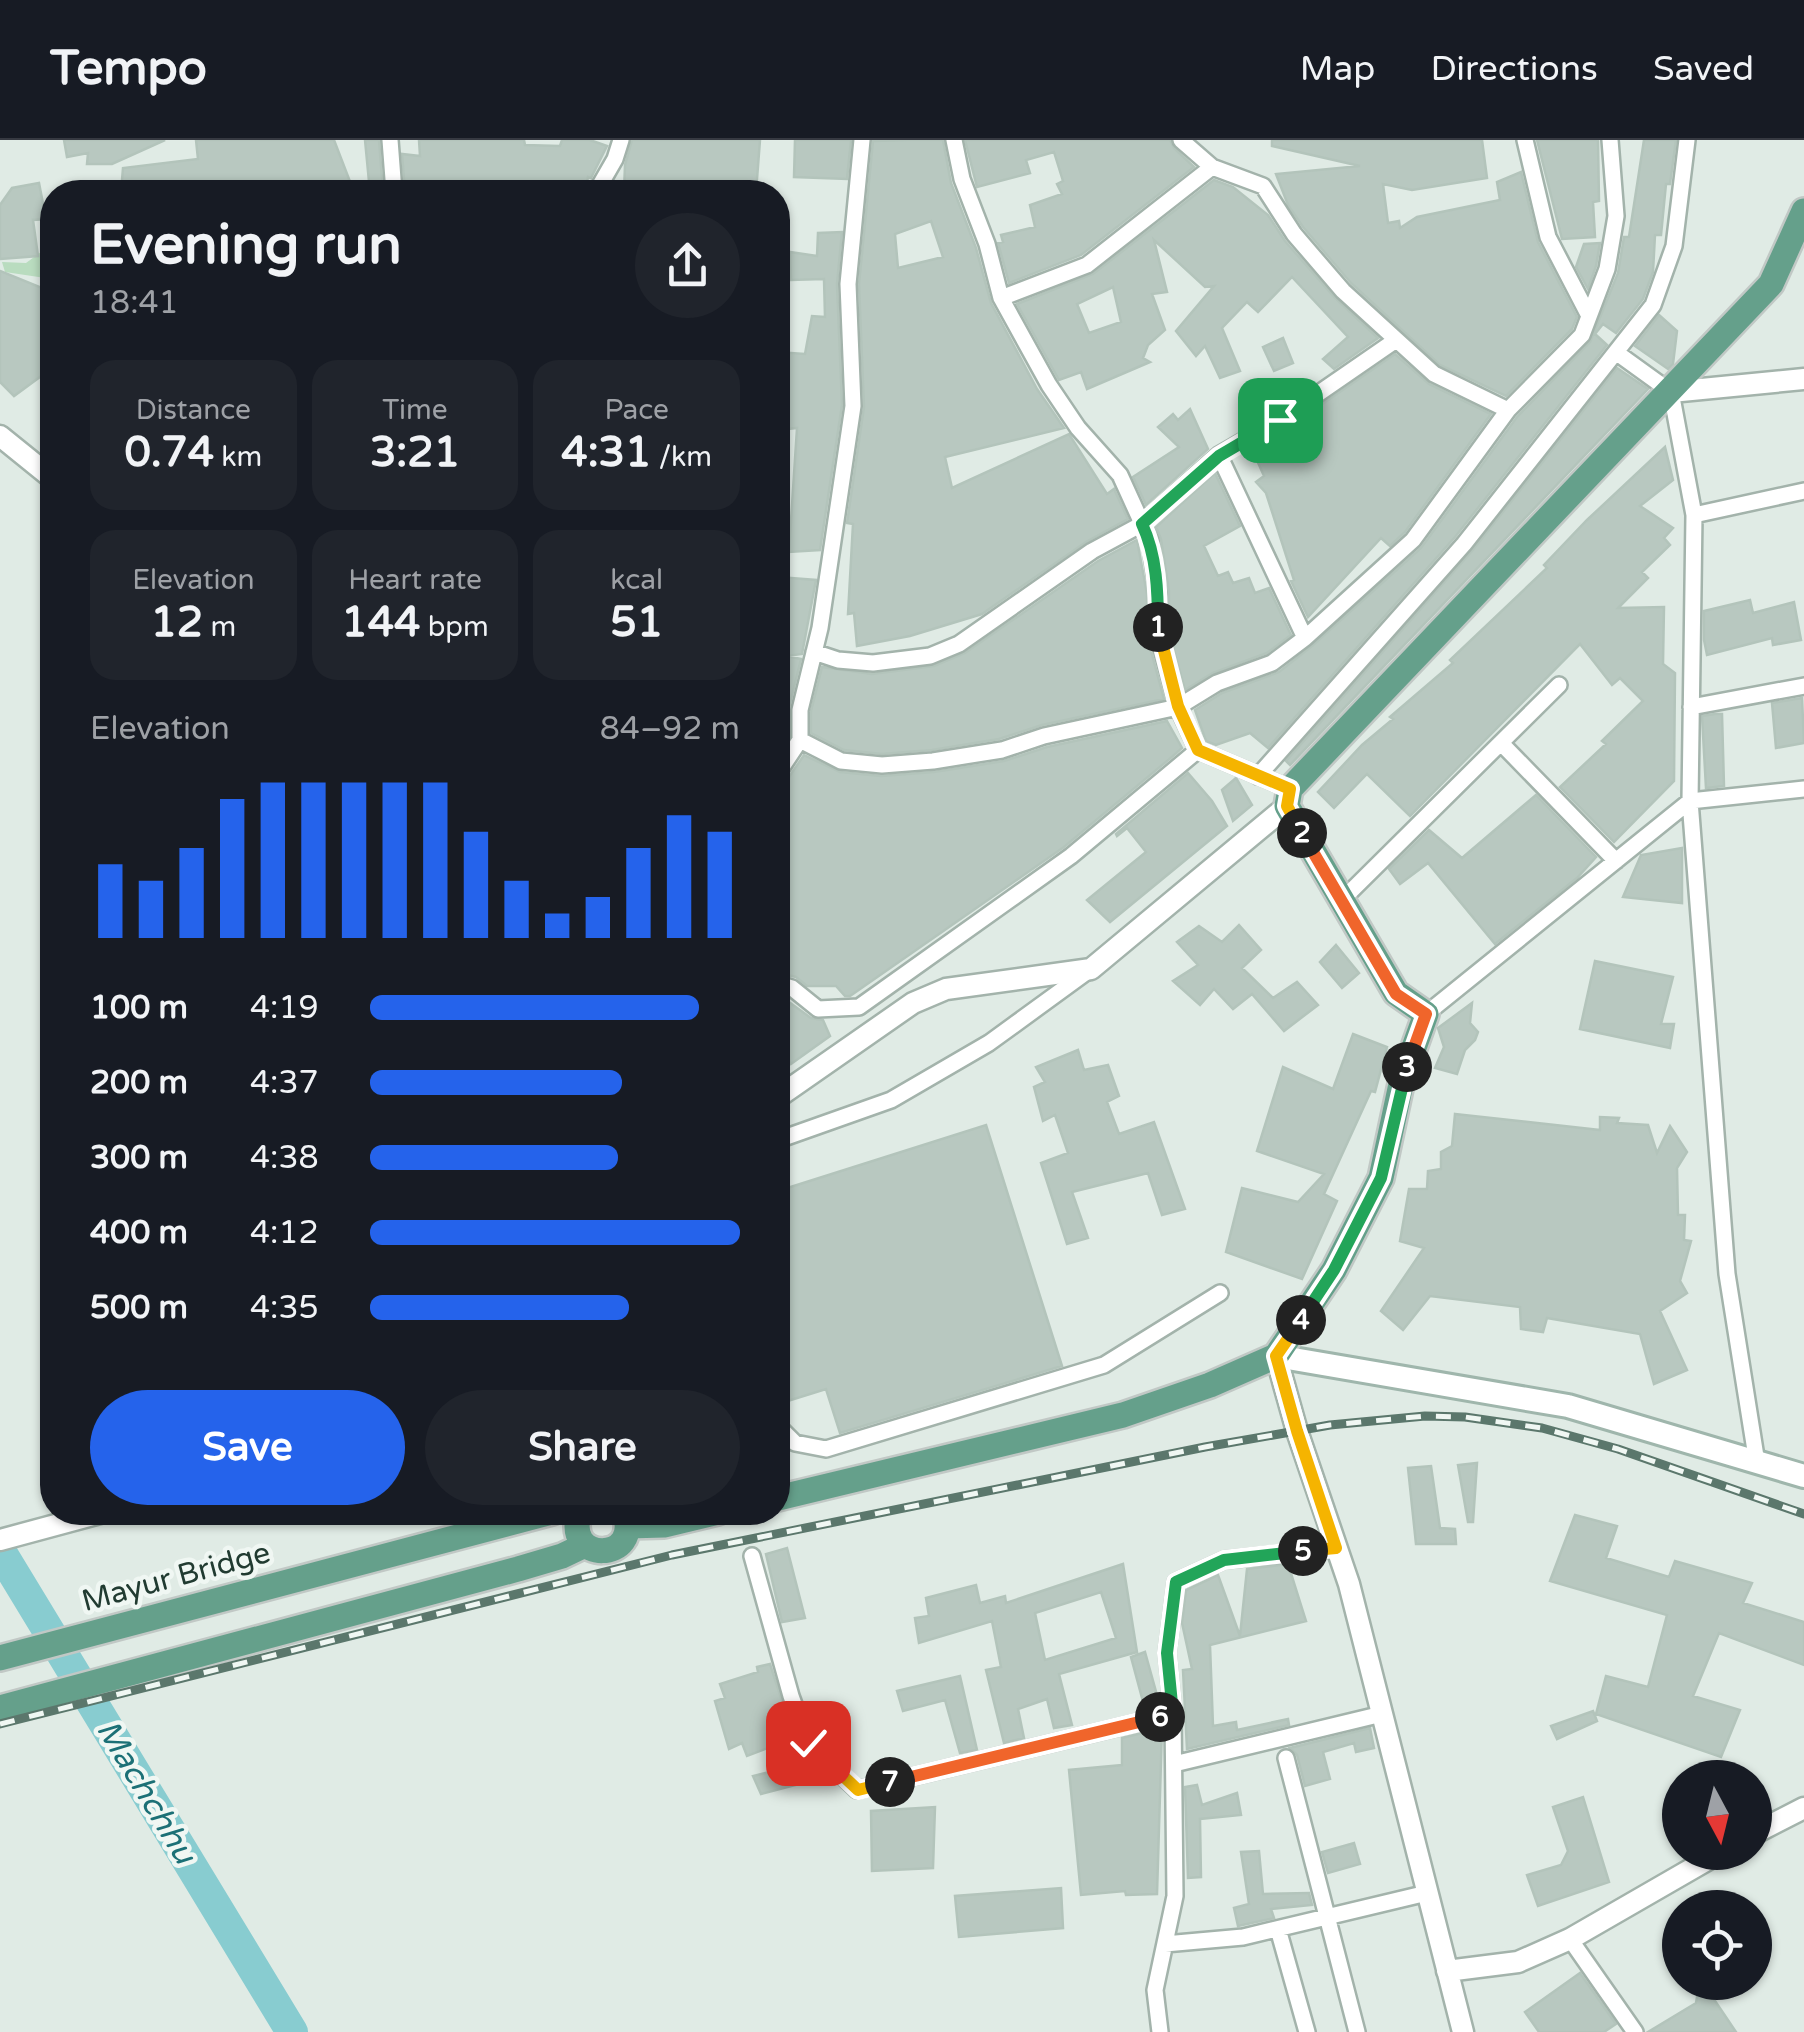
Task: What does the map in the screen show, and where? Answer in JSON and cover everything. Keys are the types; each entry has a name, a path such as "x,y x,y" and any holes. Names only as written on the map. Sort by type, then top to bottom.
{"main road":[{"path":"790,1495 1123,1415 1210,1385 1276,1356 1334,1270 1381,1178 1401,1084 1426,1014 1396,994 1288,798 1771,284 1804,211"},
{"path":"1276,1356 1568,1406 1804,1476"},
{"name":"Mayur Bridge","path":"0,1658 502,1525"},
{"path":"573,1551 577,1525"},
{"path":"0,1708 573,1551 616,1548 622,1542 625,1525"}],"street":[{"path":"390,140 393,180"},
{"path":"603,180 620,140"},
{"path":"800,740 800,710 814,652 853,406 848,284 862,140"},
{"path":"790,1136 890,1100 989,1044 1090,969 1288,798 1258,776 1198,750 1178,706 1158,634 1158,593 1150,541 1120,475 1078,428 1049,386 1001,298 962,178 954,140"},
{"path":"1180,140 1212,167 1263,186 1294,234 1343,291 1434,374 1508,410"},
{"path":"1525,140 1548,237 1589,316"},
{"path":"800,740 841,761 882,765 933,762 1002,750 1044,736 1178,706 1217,684 1272,664 1414,540 1508,410 1582,335 1607,269 1616,216 1610,140"},
{"path":"1258,776 1464,544 1653,305 1674,246 1687,140"},
{"path":"1001,298 1088,265 1212,167"},
{"path":"814,652 838,660 873,664 930,656 959,644 1092,551 1142,524 1219,456 1280,420 1396,340"},
{"path":"1617,353 1672,392 1804,379"},
{"path":"1672,392 1694,515 1690,802 1726,1274 1758,1462"},
{"path":"0,436 40,468"},
{"path":"1219,456 1305,638"},
{"path":"1694,515 1804,492"},
{"path":"1342,900 1559,685"},
{"path":"1692,707 1804,686"},
{"path":"790,748 800,740"},
{"path":"1501,743 1616,862"},
{"path":"790,987 818,1009 859,1007 1070,856 1198,750"},
{"path":"1426,1014 1690,802 1804,789"},
{"path":"790,1089 914,1003 946,989 1090,969"},
{"path":"790,1438 795,1443 826,1449 1104,1365 1220,1292"},
{"path":"1276,1356 1336,1548 1382,1714 1463,2032"},
{"path":"0,1540 56,1525"},
{"path":"1160,2032 1155,1990 1175,1896 1173,1714 1167,1653 1176,1582 1224,1560 1336,1548"},
{"path":"752,1556 808,1743 858,1790 1173,1714"},
{"path":"1174,1764 1382,1714"},
{"path":"1286,1758 1357,2032"},
{"path":"1772,1824 1804,1808"},
{"path":"1447,1971 1518,1962 1570,1939 1690,1870"},
{"path":"1165,1944 1243,1937 1427,1893"},
{"path":"1278,1929 1307,2032"},
{"path":"1570,1939 1634,2032"}],"green space":[{"path":"40,253 40,277 5,272 2,262 26,263"}],"building":[{"path":"64,140 165,140 112,164 87,164 88,153 67,157"},
{"path":"196,140 334,140 349,180 122,180 123,168 198,159"},
{"path":"365,140 379,140 382,180 369,180"},
{"path":"419,140 524,140 525,145 560,146 562,140 590,140 607,146 587,180 404,180 402,154 420,156"},
{"path":"632,140 760,140 757,180 624,180"},
{"path":"795,140 851,140 847,179 794,177"},
{"path":"943,140 951,183 976,248 991,303 1037,389 1064,428 945,457 952,488 1069,434 1107,494 1114,489 1128,519 1086,542 982,614 910,636 857,646 854,613 848,614 853,524 847,523 864,407 859,284 873,141","holes":["931,221 943,257 898,268 895,234"]},
{"path":"965,140 1170,140 1194,167 1081,255 1009,283 998,243 1003,242 1001,235 1035,227 1030,205 1062,194 1057,184 1063,181 1054,152 1026,160 1030,173 977,187"},
{"path":"1272,140 1482,140 1487,178 1412,190 1383,184 1388,223 1399,221 1400,228 1417,217 1500,200 1497,182 1521,172 1538,242 1577,317 1572,329 1506,396 1440,365 1351,283 1303,227 1288,205 1276,174 1360,166 1272,146"},
{"path":"1537,140 1598,140 1599,201 1593,202 1595,237 1562,239"},
{"path":"1644,140 1676,140 1670,184 1666,184 1661,235 1655,235 1653,272 1643,299 1616,333 1603,324 1595,334 1607,345 1455,537 1268,748 1250,733 1216,745 1206,741 1195,710 1222,693 1279,672 1421,548 1517,417 1590,342 1618,273 1624,237 1629,237"},
{"path":"1214,180 1233,187 1268,215 1285,241 1335,298 1378,338 1334,369 1323,359 1348,337 1292,277 1258,312 1247,302 1222,328 1240,371 1220,378 1205,346 1196,356 1176,331 1214,286 1205,287 1154,240 1167,292 1152,294 1165,330 1148,345 1143,358 1150,362 1087,389 1081,372 1059,380 1017,304 1093,274","holes":["1113,287 1121,322 1089,333 1077,304"]},
{"path":"39,183 40,219 33,220 38,256 0,259 0,205 12,188"},
{"path":"842,232 837,284 842,405 820,550 790,552 797,428 790,429 790,353 805,354 812,316 825,317 824,279 791,280 790,252 817,256 818,233"},
{"path":"1600,243 1588,289 1576,267 1584,244"},
{"path":"0,271 40,287 40,377 14,396 0,382"},
{"path":"1659,315 1677,331 1673,364 1668,369 1635,346"},
{"path":"1283,338 1293,363 1274,371 1263,347"},
{"path":"1395,354 1429,384 1491,414 1405,532 1390,546 1381,538 1308,617 1291,581 1294,580 1266,493 1256,482 1264,476 1252,449"},
{"path":"1617,368 1648,389 1290,765 1286,761 1472,551"},
{"path":"1190,409 1208,449 1146,505 1133,477 1179,447 1158,427 1173,414 1178,420"},
{"path":"1665,447 1673,480 1640,506 1673,528 1664,538 1670,545 1642,572 1648,578 1618,608 1664,607 1663,664 1675,673 1674,781 1614,842 1560,787 1606,744 1602,741 1643,701 1620,678 1612,685 1580,644 1410,816 1367,774 1334,808 1318,792 1393,719 1390,717 1453,663 1450,660 1547,568 1544,565 1587,520"},
{"path":"1215,473 1240,526 1204,546 1218,576 1228,572 1233,583 1249,578 1255,593 1269,588 1291,635 1267,653 1213,673 1185,690 1169,632 1169,591 1156,527"},
{"path":"1137,540 1147,594 1147,636 1164,699 1042,725 999,739 932,750 882,754 844,750 811,733 811,711 822,667 872,674 934,666 965,653 1098,561"},
{"path":"790,578 816,580 802,654 790,656"},
{"path":"1750,600 1753,613 1794,602 1801,640 1773,645 1772,638 1707,655 1704,611"},
{"path":"790,657 801,659 790,704"},
{"path":"1802,698 1804,743 1776,748 1772,703"},
{"path":"1722,714 1724,786 1706,788 1702,716"},
{"path":"1167,721 1182,748 1064,847 850,996 836,986 807,986 790,976 790,776 804,755 840,772 881,776 1004,761 1047,747"},
{"path":"1188,773 1227,826 1110,922 1087,900 1146,852 1127,828 1116,834"},
{"path":"1236,778 1252,805 1233,821 1222,790"},
{"path":"1536,795 1596,857 1577,878 1495,944 1428,863 1400,884 1389,869 1429,830 1462,858"},
{"path":"1682,848 1682,903 1623,897 1641,855"},
{"path":"1239,925 1261,950 1242,968 1273,998 1297,982 1318,1005 1284,1031 1252,994 1233,1009 1214,989 1200,1005 1173,981 1198,965 1177,942 1199,926 1222,942"},
{"path":"1336,945 1359,973 1342,988 1320,962"},
{"path":"1595,961 1673,977 1661,1024 1674,1024 1670,1048 1580,1029"},
{"path":"790,1003 811,1018 823,1020 830,1036 791,1064"},
{"path":"1472,1003 1470,1023 1478,1032 1465,1050 1457,1074 1435,1068 1444,1047 1438,1028"},
{"path":"1353,1034 1387,1047 1375,1092 1371,1091 1324,1194 1337,1201 1302,1279 1226,1252 1242,1188 1298,1202 1324,1174 1257,1151 1283,1067 1333,1089"},
{"path":"1078,1050 1084,1070 1108,1065 1119,1096 1107,1102 1119,1134 1154,1122 1185,1209 1162,1215 1148,1173 1072,1192 1088,1238 1067,1244 1041,1163 1068,1153 1055,1115 1043,1121 1034,1087 1045,1082 1036,1067"},
{"path":"1455,1114 1600,1130 1600,1117 1619,1118 1617,1123 1648,1125 1657,1153 1670,1126 1687,1152 1677,1168 1678,1215 1685,1215 1684,1240 1691,1241 1680,1281 1687,1293 1660,1311 1687,1370 1654,1384 1640,1334 1547,1318 1543,1332 1521,1329 1520,1307 1430,1296 1403,1330 1381,1311 1424,1248 1400,1241 1409,1189 1427,1189 1428,1171 1441,1169 1441,1152 1452,1146"},
{"path":"986,1125 1062,1366 840,1433 826,1389 790,1400 790,1187"},
{"path":"1477,1463 1473,1522 1468,1522 1458,1465"},
{"path":"1431,1466 1440,1528 1455,1529 1456,1544 1416,1544 1408,1468"},
{"path":"1575,1515 1617,1526 1606,1558 1669,1577 1675,1561 1752,1583 1743,1603 1804,1622 1804,1665 1719,1633 1693,1696 1740,1710 1721,1757 1596,1714 1606,1676 1648,1687 1667,1615 1550,1581"},
{"path":"787,1548 805,1618 782,1622 766,1554"},
{"path":"1123,1564 1137,1652 1059,1674 1072,1725 1054,1728 1047,1699 1018,1709 1024,1738 1004,1743 986,1670 1001,1667 992,1621 919,1643 915,1618 929,1616 926,1598 976,1585 980,1603 1005,1596 1006,1603","holes":["1101,1592 1116,1638 1045,1660 1035,1613"]},
{"path":"1288,1564 1306,1621 1210,1645 1213,1726 1236,1722 1237,1730 1288,1719 1289,1725 1187,1749 1183,1670 1192,1669 1182,1623 1186,1590 1218,1575 1240,1636 1247,1569"},
{"path":"1145,1652 1160,1706 1145,1709 1131,1657"},
{"path":"770,1664 794,1738 747,1756 742,1743 729,1749 715,1701 725,1698 720,1684"},
{"path":"960,1676 977,1750 960,1753 945,1700 903,1711 897,1691"},
{"path":"1593,1711 1597,1721 1557,1739 1551,1726"},
{"path":"1162,1728 1157,1894 1126,1895 1125,1891 1081,1895 1069,1770 1122,1765 1122,1738"},
{"path":"1370,1728 1374,1748 1356,1752 1354,1743 1323,1752 1330,1779 1305,1786 1297,1755 1290,1748"},
{"path":"812,1762 826,1777 761,1794 753,1776"},
{"path":"1197,1785 1202,1805 1237,1793 1241,1815 1200,1819 1201,1877 1188,1878 1185,1787"},
{"path":"1583,1797 1609,1882 1538,1906 1527,1875 1561,1865 1568,1851 1553,1807"},
{"path":"935,1807 933,1868 872,1871 871,1811"},
{"path":"1354,1843 1360,1864 1328,1873 1322,1852"},
{"path":"1259,1851 1263,1894 1309,1893 1312,1905 1271,1909 1274,1918 1238,1926 1234,1908 1249,1904 1241,1852"},
{"path":"1061,1888 1063,1928 959,1937 955,1896"},
{"path":"1580,1973 1616,2024 1604,2032 1539,2032 1525,2012"},
{"path":"1714,2000 1736,2032 1648,2032 1696,2003"}],"waterway":[{"name":"Machchhu","path":"0,1551 292,2032"}],"railway":[{"path":"0,1724 672,1555 1330,1425 1425,1416 1465,1417 1542,1428 1618,1449 1804,1514"}],"route":[{"path":"808,1743 858,1790 1173,1714 1167,1653 1176,1582 1224,1560 1336,1548 1276,1356 1334,1270 1381,1178 1401,1084 1426,1014 1396,994 1287,806 1290,789 1198,750 1178,706 1158,634 1158,593 1150,541 1142,524 1219,456 1280,420"}]}
